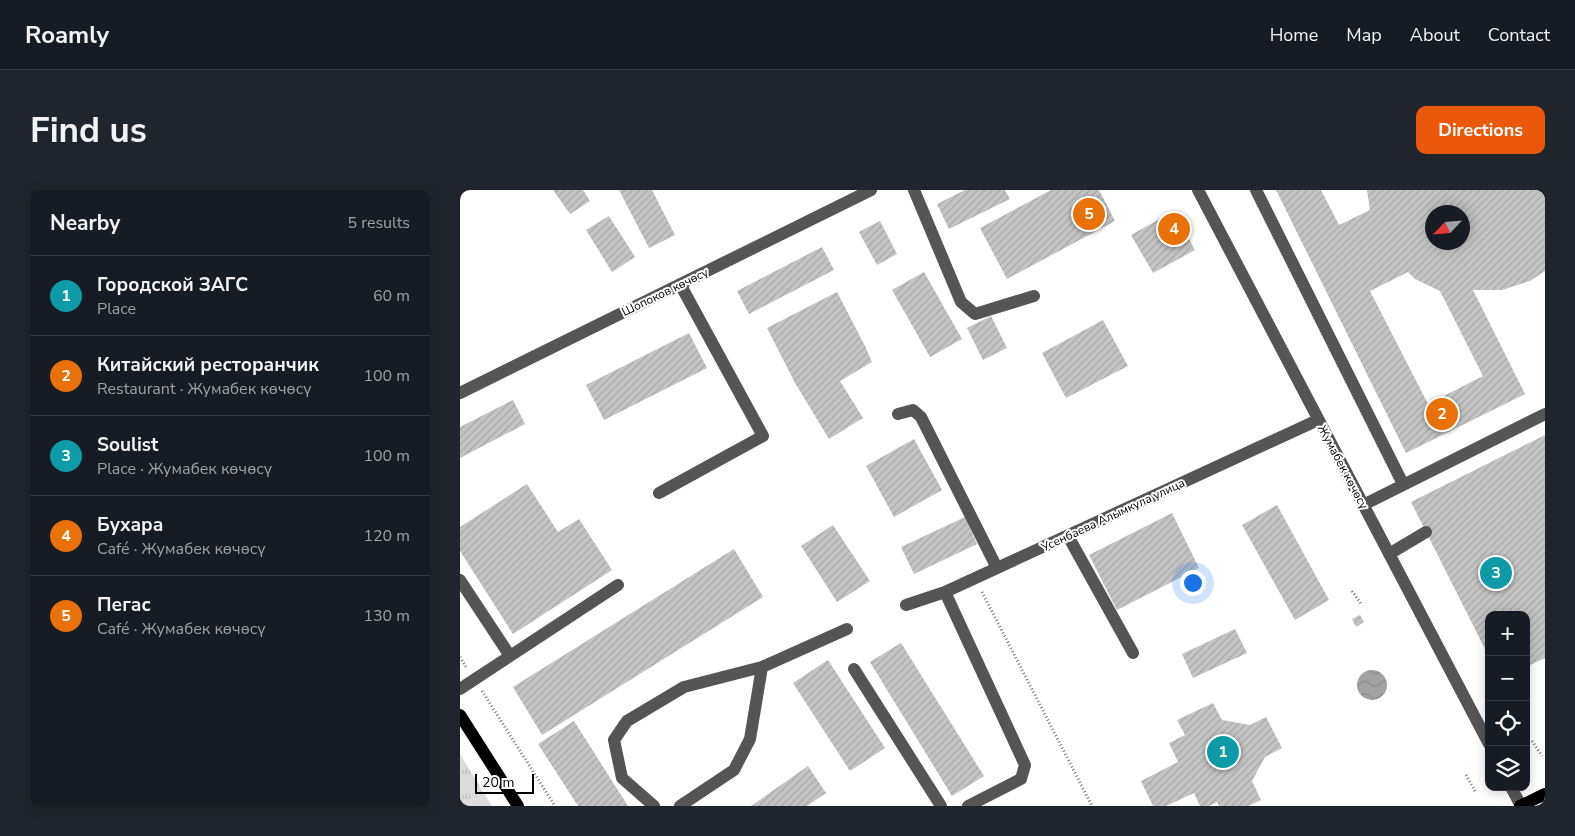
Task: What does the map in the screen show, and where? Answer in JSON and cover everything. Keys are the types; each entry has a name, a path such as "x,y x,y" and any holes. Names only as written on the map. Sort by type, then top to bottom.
{"main road":[{"path":"460,715 518,806"},
{"path":"1521,806 1545,794"}],"street":[{"name":"Шопоков көчөсү","path":"460,393 871,190"},
{"path":"914,190 961,302 975,314 1034,296"},
{"name":"Жумабек көчөсү","path":"1198,190 1485,736"},
{"path":"1256,190 1403,484"},
{"path":"659,493 763,436 680,284"},
{"path":"898,414 913,410 921,416 997,568"},
{"path":"1363,505 1545,414"},
{"name":"Усенбаева Алымкула улица","path":"906,605 945,592 1318,420"},
{"path":"1388,554 1426,532"},
{"path":"1068,536 1133,653"},
{"path":"460,580 510,656"},
{"path":"460,689 618,585"},
{"path":"945,592 1025,765 1021,779 968,806"},
{"path":"654,806 622,778 614,740 627,721 684,687 762,667 846,629"},
{"path":"680,806 734,770 750,740 762,667"},
{"path":"854,669 941,806"},
{"path":"1513,791 1521,806"}],"path":[{"path":"975,578 1092,806"},
{"path":"1352,591 1362,605"},
{"path":"460,657 555,806"},
{"path":"1532,741 1542,756"},
{"path":"1466,775 1476,793"}],"green space":[{"path":"460,754 492,806 460,806"}],"water":[{"path":"1372,670 1383,674 1387,685 1383,696 1372,700 1361,696 1357,685 1361,674"}],"building":[{"path":"553,190 583,190 590,201 570,214"},
{"path":"619,190 652,190 675,235 649,248"},
{"path":"965,190 1005,190 1010,199 949,229 937,204"},
{"path":"1051,190 1099,190 1115,221 1007,279 980,228"},
{"path":"1276,190 1321,190 1339,225 1370,210 1367,190 1545,190 1545,271 1530,281 1502,290 1473,290 1525,394 1406,453","holes":["1408,272 1415,279 1440,291 1483,376 1428,404 1370,291"]},
{"path":"1174,211 1195,250 1153,273 1131,235"},
{"path":"609,216 635,257 612,272 586,230"},
{"path":"880,221 897,254 877,265 859,232"},
{"path":"822,247 834,270 749,314 737,291"},
{"path":"924,272 962,339 930,357 892,290"},
{"path":"837,292 872,362 840,381 863,418 829,439 795,383 767,328"},
{"path":"991,316 1007,348 983,360 967,328"},
{"path":"1103,320 1128,366 1066,398 1042,353"},
{"path":"689,333 707,368 604,420 586,385"},
{"path":"513,400 525,424 460,458 460,427"},
{"path":"1545,435 1545,658 1530,665 1530,611 1485,611 1485,649 1411,502"},
{"path":"914,439 942,490 894,517 866,466"},
{"path":"527,484 558,532 579,519 612,570 513,634 460,551 460,527"},
{"path":"1277,505 1329,600 1295,620 1242,525"},
{"path":"1172,513 1199,568 1117,610 1089,555"},
{"path":"965,517 977,544 914,574 901,547"},
{"path":"833,525 870,581 837,602 801,546"},
{"path":"734,549 763,597 542,735 513,687"},
{"path":"1360,615 1364,622 1356,627 1352,619"},
{"path":"1235,629 1247,653 1193,678 1182,654"},
{"path":"901,643 984,776 952,796 870,662"},
{"path":"828,660 885,748 850,771 793,683"},
{"path":"1213,703 1222,720 1250,725 1266,717 1282,748 1265,757 1252,781 1261,800 1249,806 1219,806 1217,802 1209,806 1200,806 1194,793 1166,806 1153,806 1141,781 1178,762 1169,743 1185,735 1177,720"},
{"path":"574,721 628,806 578,806 538,744"},
{"path":"808,766 826,793 807,806 751,806"}],"place":[{"name":"Пегас","path":"1089,214"},
{"name":"Бухара","path":"1174,229"},
{"name":"Китайский ресторанчик","path":"1442,414"},
{"name":"Soulist","path":"1496,573"},
{"name":"Городской ЗАГС","path":"1223,752"}]}
